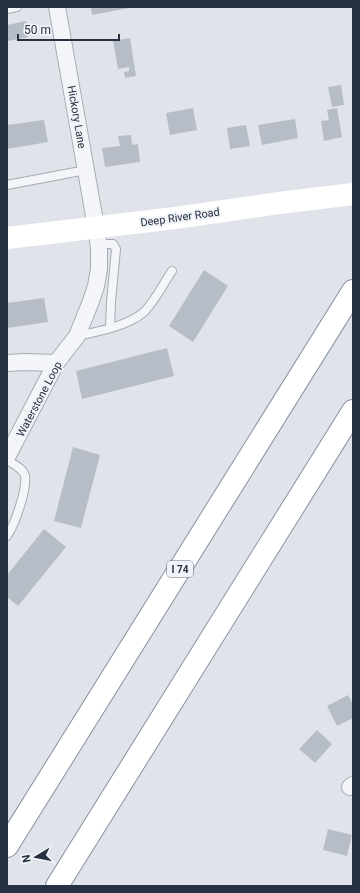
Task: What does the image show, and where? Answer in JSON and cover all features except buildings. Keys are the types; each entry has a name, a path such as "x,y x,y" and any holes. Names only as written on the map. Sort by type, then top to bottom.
{"main road":[{"name":"Deep River Road","path":"7,238 103,232 353,194"},
{"name":"I 74","path":"7,846 353,291"},
{"path":"57,886 353,411"}],"street":[{"name":"Hickory Lane","path":"57,7 86,170 103,232"},
{"name":"Waterstone Loop","path":"7,458 56,363 77,336 96,286 103,232"},
{"path":"7,363 56,363"}],"lane":[{"path":"7,9 17,7"},
{"path":"7,185 86,170"},
{"path":"103,232 116,249"},
{"path":"103,232 116,249 110,327"},
{"path":"77,336 132,320 143,312 154,299 172,271"},
{"path":"7,458 22,470 25,476 24,492 18,514 7,536"}]}
